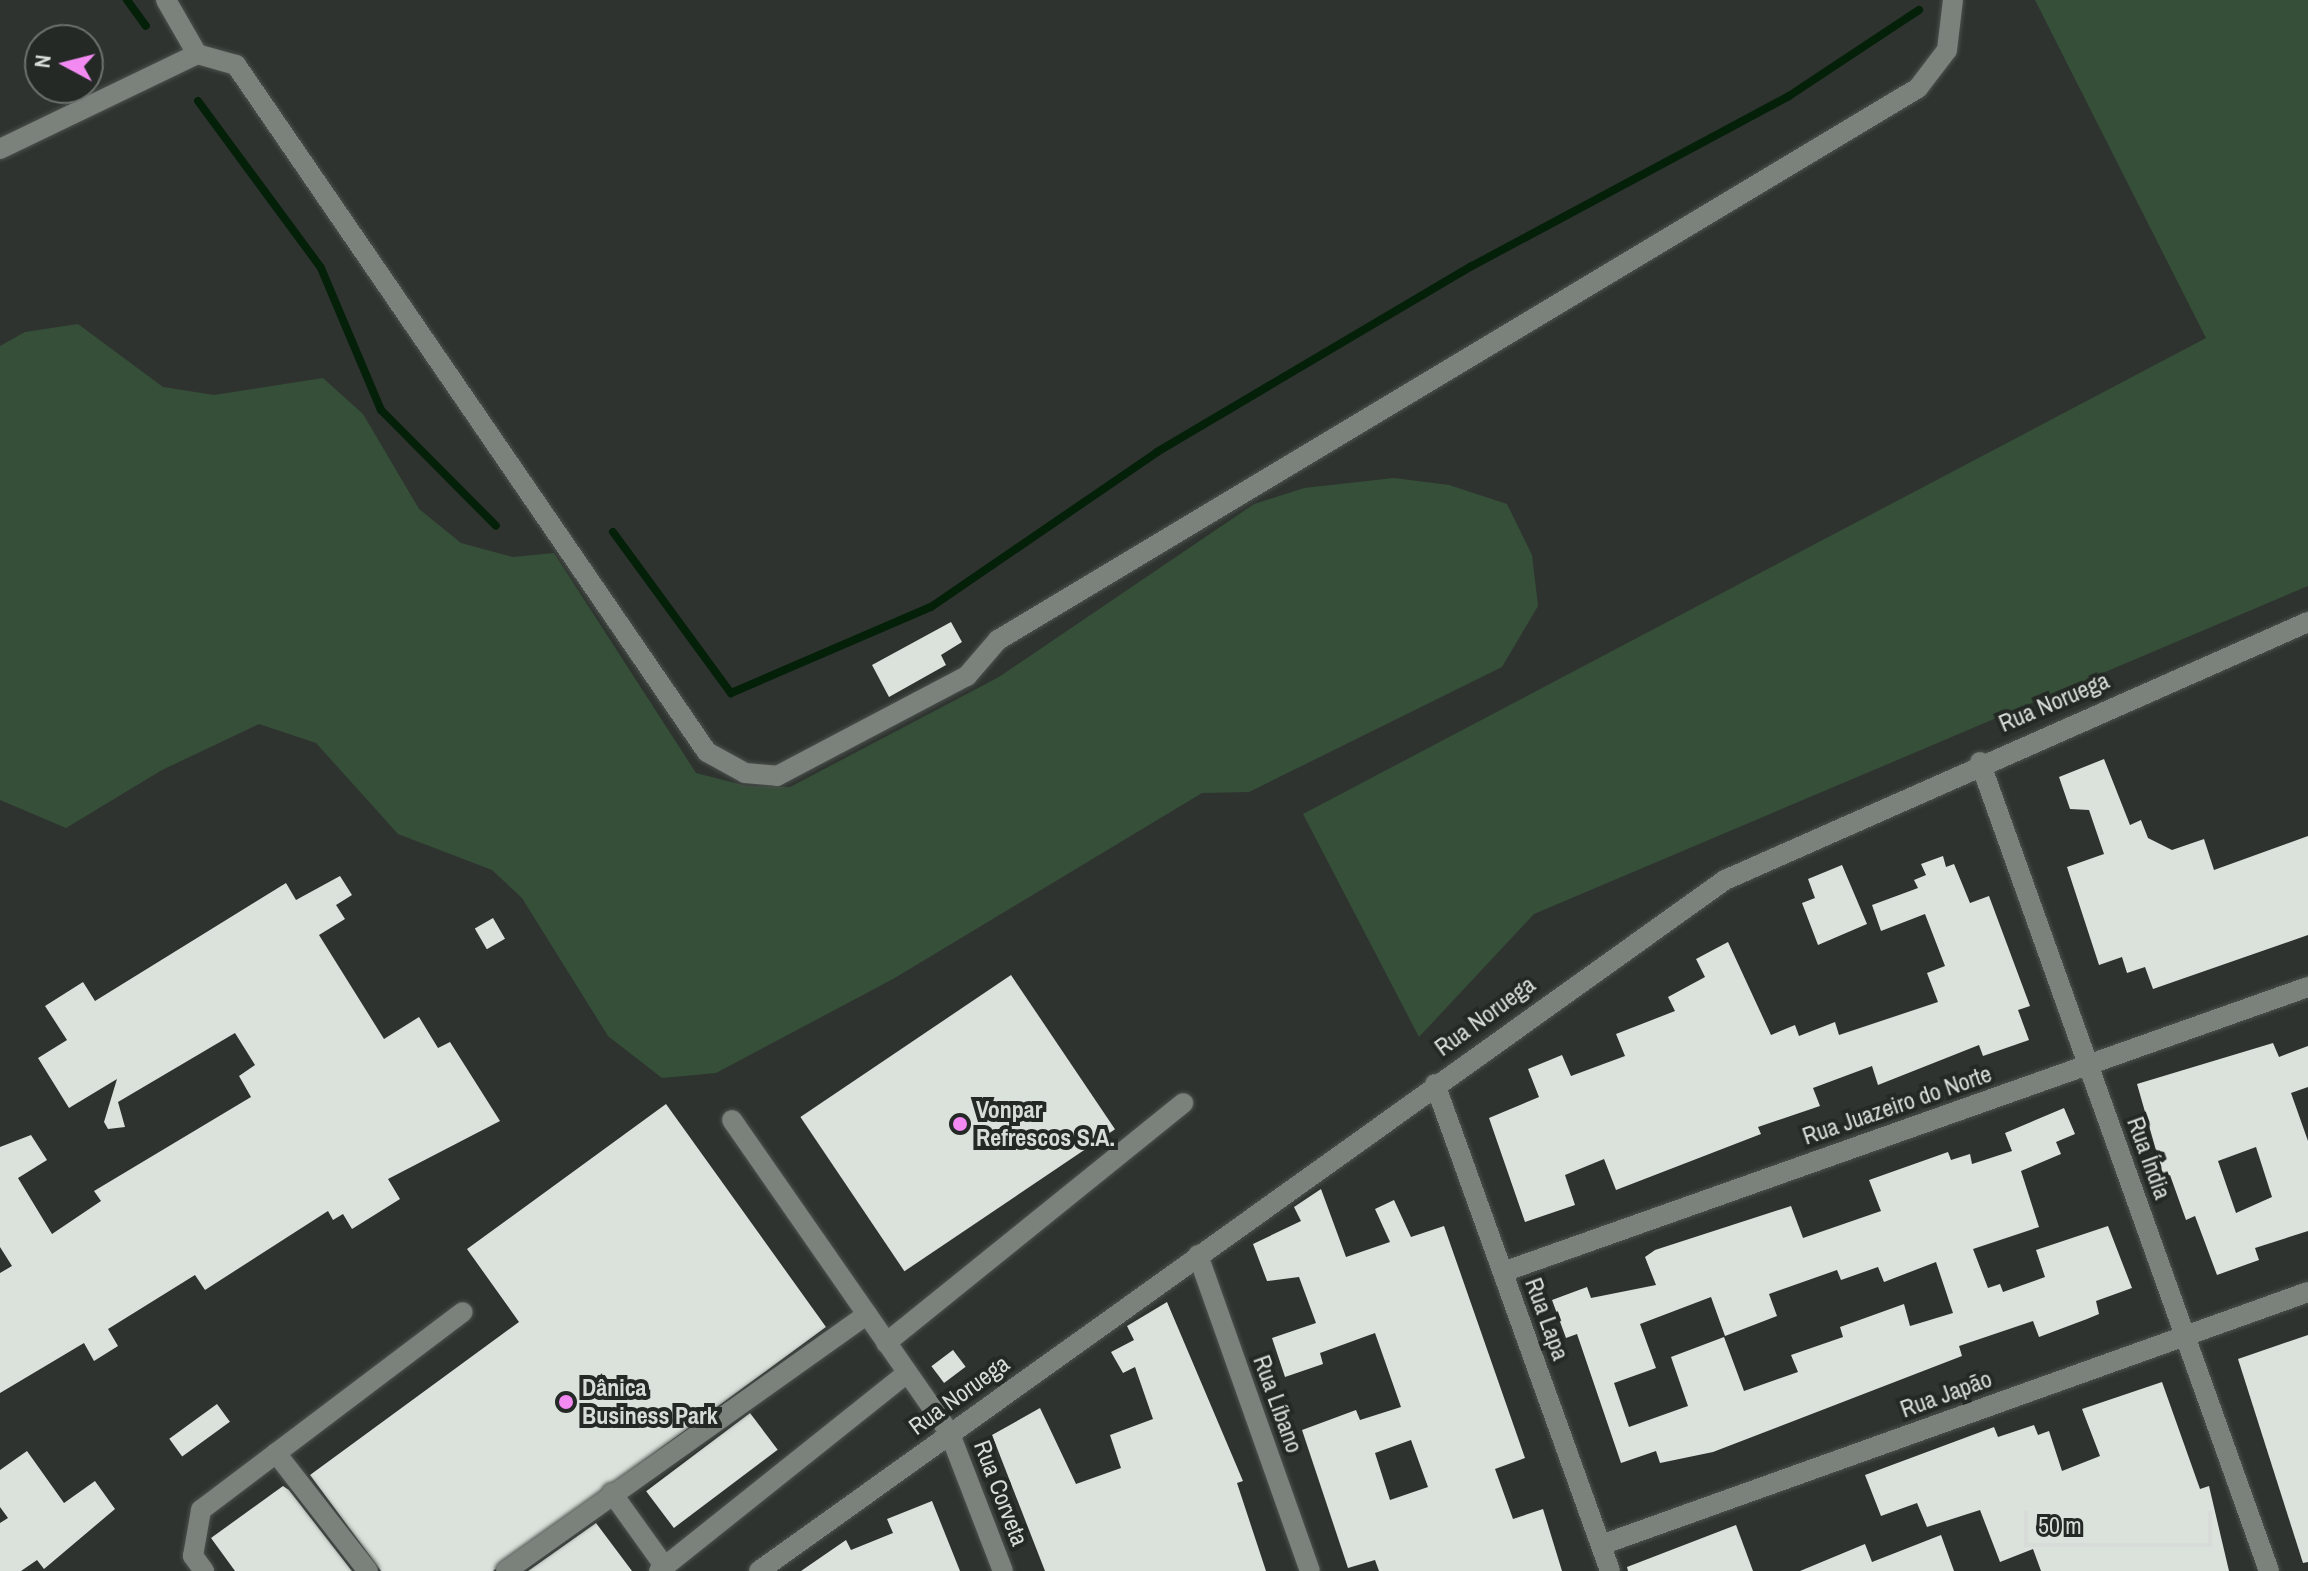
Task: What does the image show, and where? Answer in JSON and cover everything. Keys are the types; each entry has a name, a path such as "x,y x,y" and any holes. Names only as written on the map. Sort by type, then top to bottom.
{"street":[{"path":"166,0 197,54"},
{"path":"0,149 197,54 236,65 254,83 707,752 731,768 777,776 967,676 998,640 1918,88 1947,50 1953,0"},
{"name":"Rua Noruega","path":"759,1571 1435,1084 1725,880 1980,762 2308,622"},
{"name":"Rua Índia","path":"1980,762 2269,1571"},
{"name":"Rua Juazeiro do Norte","path":"1503,1272 2308,987"},
{"name":"Rua Lapa","path":"1435,1084 1610,1571"},
{"path":"886,1343 1183,1103"},
{"name":"Rua Corveta","path":"732,1120 950,1434 1003,1571"},
{"name":"Rua Líbano","path":"1198,1255 1310,1571"},
{"name":"Rua Japão","path":"1601,1545 2308,1292"},
{"path":"204,1571 193,1556 201,1510 463,1312"},
{"path":"506,1571 867,1314"},
{"path":"612,1493 662,1569 907,1373"},
{"path":"276,1453 368,1571"}],"green space":[{"path":"2035,0 2308,0 2308,586 1534,914 1419,1037 1303,814 2206,338"},
{"path":"78,324 163,387 214,395 323,378 363,414 419,509 461,543 513,557 554,553 696,773 747,786 790,787 999,677 1254,504 1304,488 1394,478 1449,485 1507,504 1532,555 1538,606 1502,667 1249,792 1202,793 893,979 716,1073 662,1078 608,1036 522,898 492,870 398,834 316,743 259,724 162,770 66,828 0,800 0,346 25,332"}],"building":[{"path":"951,622 962,642 941,655 946,665 889,697 872,665"},
{"path":"2104,759 2130,825 2141,820 2148,838 2172,850 2204,839 2214,870 2308,836 2308,935 2153,989 2145,967 2127,973 2122,957 2099,965 2067,867 2104,854 2089,810 2070,809 2059,777"},
{"path":"1943,856 1946,867 1954,864 1970,903 1989,896 2030,1006 2018,1010 2029,1040 1983,1056 1979,1045 1878,1085 1872,1066 1813,1088 1820,1106 1758,1127 1761,1134 1616,1190 1604,1159 1565,1175 1575,1205 1525,1222 1489,1118 1539,1097 1528,1069 1562,1055 1571,1076 1625,1056 1616,1034 1675,1011 1668,997 1705,977 1696,959 1728,942 1771,1035 1795,1025 1799,1036 1835,1022 1839,1035 1938,1002 1927,973 1945,966 1925,914 1881,931 1872,905 1918,888 1914,880 1926,875 1921,864"},
{"path":"1842,865 1867,924 1818,945 1802,903 1815,898 1808,879"},
{"path":"340,876 352,895 336,905 345,919 319,935 384,1039 419,1017 438,1048 450,1042 500,1121 388,1179 400,1199 352,1229 343,1214 333,1220 328,1211 205,1290 195,1275 108,1329 118,1346 94,1361 84,1343 0,1393 0,1273 12,1266 0,1247 0,1147 31,1135 47,1160 18,1178 52,1234 101,1201 94,1191 251,1097 239,1076 255,1065 235,1033 118,1102 125,1127 108,1129 104,1122 117,1079 69,1108 38,1058 67,1040 45,1006 83,982 95,1001 286,883 296,900"},
{"path":"493,918 505,939 487,949 475,928"},
{"name":"Vonpar Refrescos S.A.","path":"1011,975 1115,1129 904,1271 800,1117"},
{"path":"2273,1043 2279,1057 2308,1046 2308,1087 2291,1093 2308,1141 2308,1231 2255,1248 2259,1260 2217,1275 2195,1216 2186,1220 2170,1175 2164,1178 2137,1084","holes":["2256,1147 2272,1197 2236,1213 2218,1161"]},
{"name":"Dânica Business Park","path":"666,1104 826,1327 493,1571 381,1571 310,1475 519,1322 467,1249"},
{"path":"2064,1108 2075,1134 2056,1142 2061,1154 2021,1171 2039,1227 1973,1249 1988,1288 2000,1284 2003,1292 2045,1277 2036,1250 2108,1226 2132,1288 2096,1301 2099,1314 2087,1319 2039,1337 2033,1321 1959,1346 1962,1356 1713,1452 1660,1463 1656,1451 1621,1463 1577,1334 1566,1338 1552,1300 1587,1287 1591,1298 1656,1285 1645,1257 1655,1250 1791,1206 1803,1238 1881,1211 1869,1180 1948,1152 1951,1160 1970,1154 1972,1164 2012,1151 2005,1133","holes":["1936,1262 1953,1313 1910,1326 1904,1304 1840,1327 1843,1337 1791,1355 1798,1372 1744,1391 1724,1337 1671,1357 1688,1406 1629,1427 1614,1383 1656,1368 1640,1324 1711,1297 1725,1336 1777,1316 1769,1294 1837,1270 1841,1280 1878,1267 1884,1282"]},
{"path":"1321,1189 1346,1257 1390,1242 1375,1209 1394,1200 1411,1237 1444,1226 1525,1458 1495,1469 1513,1519 1543,1509 1562,1571 1379,1571 1375,1560 1348,1568 1302,1430 1356,1410 1360,1420 1401,1407 1375,1333 1320,1353 1323,1364 1285,1377 1272,1338 1316,1323 1299,1277 1267,1281 1253,1244 1301,1221 1294,1207","holes":["1411,1440 1428,1487 1390,1500 1375,1453"]},
{"path":"1167,1302 1243,1481 1237,1483 1266,1571 1045,1571 992,1435 1040,1408 1076,1484 1121,1468 1110,1435 1153,1419 1135,1367 1123,1373 1111,1352 1134,1340 1127,1326"},
{"path":"2308,1335 2308,1562 2303,1563 2238,1359"},
{"path":"953,1350 966,1367 944,1383 931,1366"},
{"path":"2162,1382 2200,1489 2209,1486 2229,1571 2041,1571 2033,1549 2000,1562 1980,1510 1927,1527 1917,1503 1881,1516 1865,1475 1994,1427 1998,1437 2034,1425 2038,1435 2049,1431 2062,1471 2100,1456 2082,1409"},
{"path":"217,1404 230,1422 182,1456 169,1439"},
{"path":"750,1413 778,1450 674,1528 646,1491"},
{"path":"27,1451 64,1503 95,1481 115,1509 44,1569 37,1560 21,1571 0,1571 0,1523 8,1518 0,1507 0,1470"},
{"path":"283,1486 352,1571 235,1571 211,1538"},
{"path":"932,1501 960,1571 801,1571 846,1540 851,1550 893,1533 887,1519"},
{"path":"596,1523 632,1571 528,1571"},
{"path":"1736,1525 1753,1571 1628,1571 1627,1567"},
{"path":"1941,1535 1954,1571 1800,1571 1865,1544 1872,1562"}],"waterway":[{"path":"127,0 146,26"},
{"path":"613,532 731,693 931,607 1157,452 1472,266 1789,96 1919,10"},
{"path":"198,101 321,268 381,410 496,526"}],"place":[{"name":"Vonpar Refrescos S.A.","path":"960,1124"},
{"name":"Dânica Business Park","path":"566,1402"}]}
